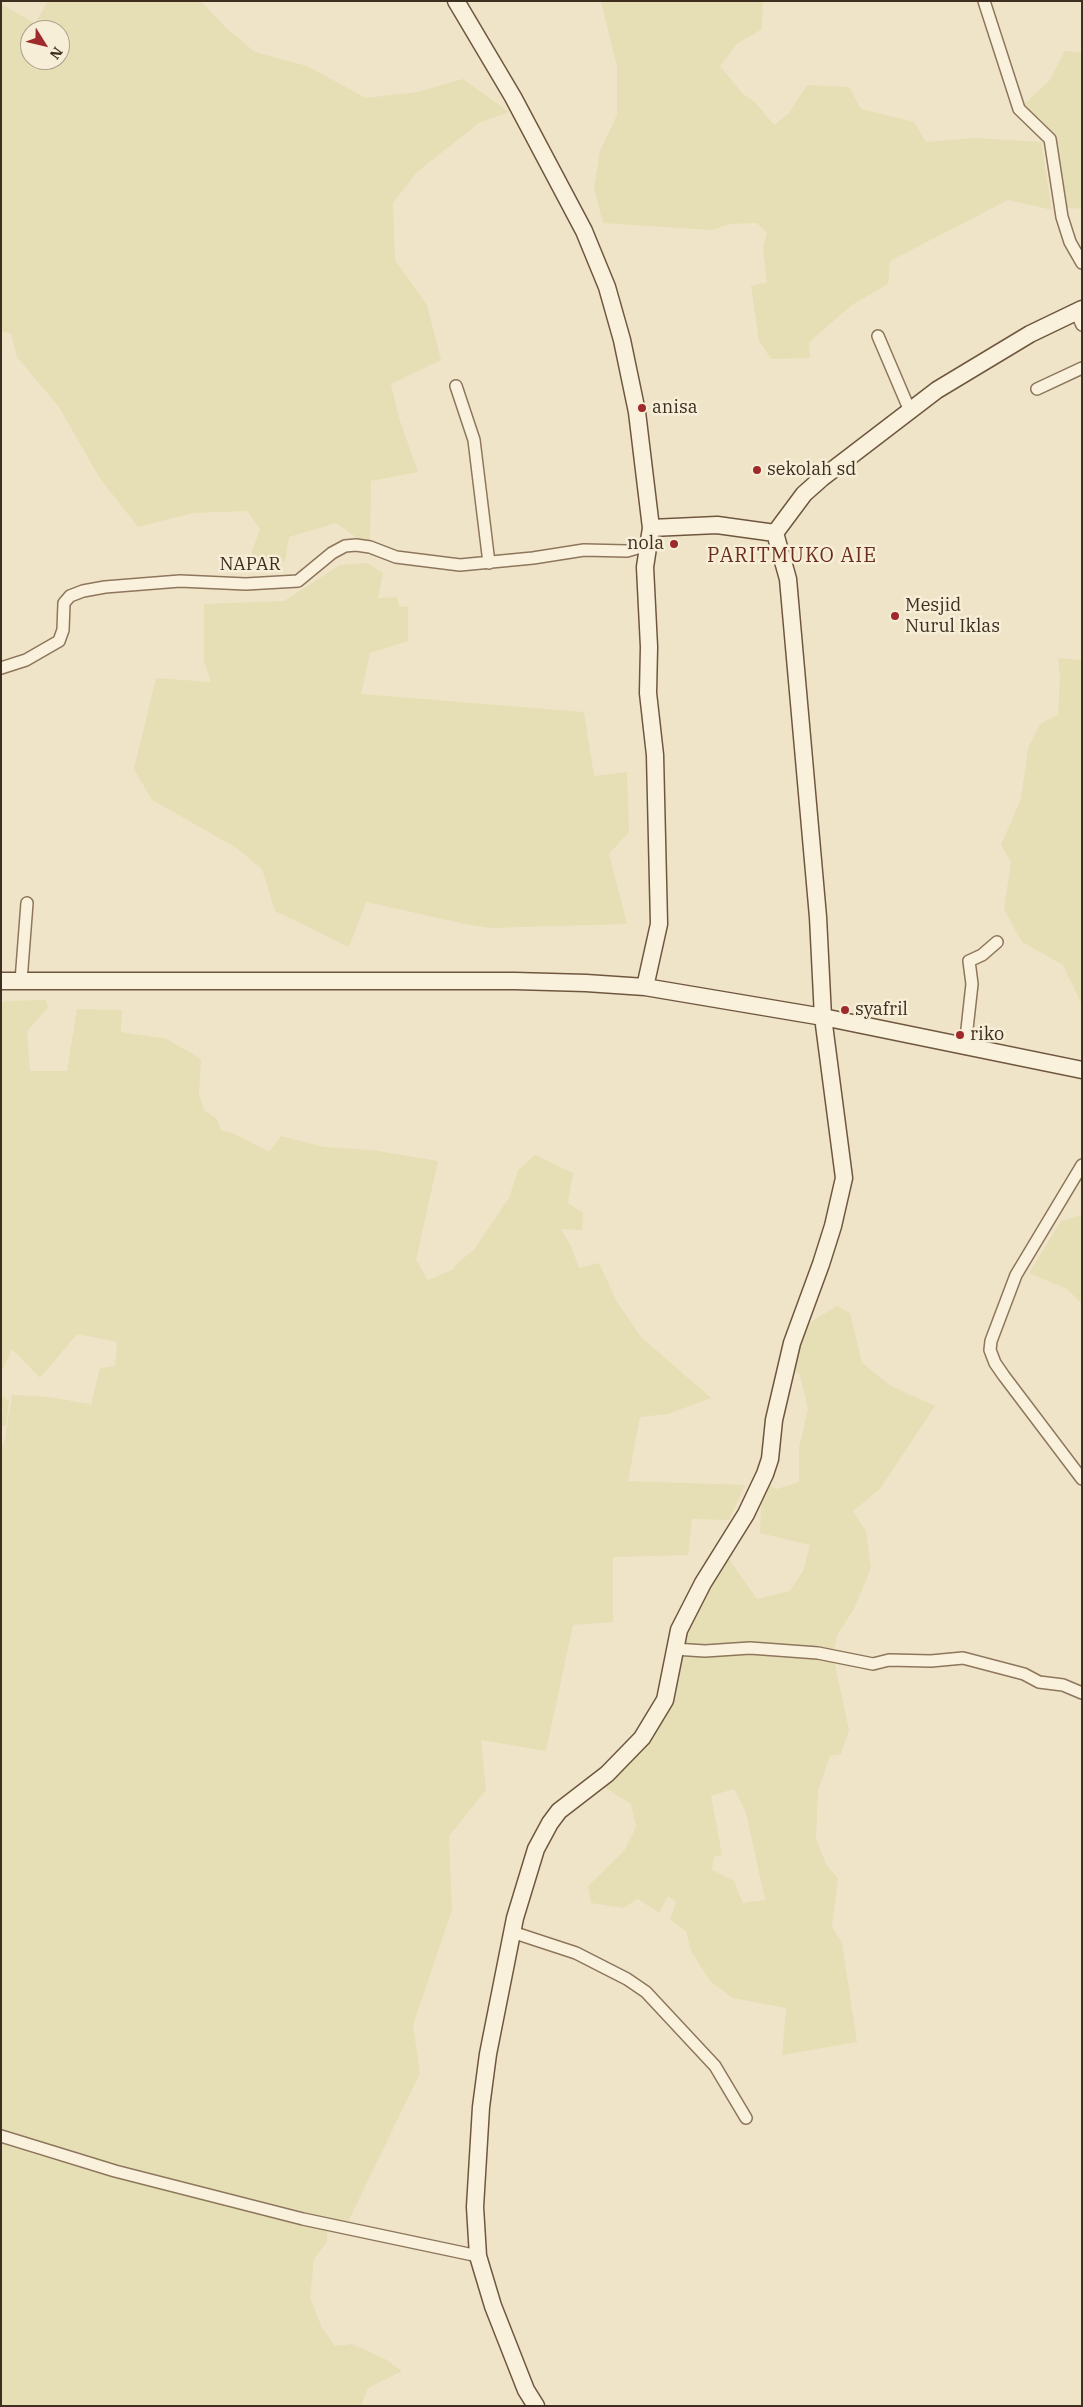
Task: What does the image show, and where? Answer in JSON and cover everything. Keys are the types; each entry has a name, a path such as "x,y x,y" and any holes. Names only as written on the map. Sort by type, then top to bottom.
{"street":[{"path":"456,1 562,187 584,232 607,286 622,340 637,412 651,528 645,567 649,647 648,693 655,755 659,924 645,987"},
{"path":"984,1 1019,109 1050,139 1062,217 1070,242 1082,263"},
{"path":"775,533 795,505 822,478 910,410 972,367 1080,315"},
{"path":"878,336 910,410"},
{"path":"1037,389 1082,368"},
{"path":"456,386 474,440 490,563"},
{"path":"651,528 717,525 775,533"},
{"path":"536,2406 526,2390 504,2339 478,2256 475,2207 481,2106 490,2045 512,1932 526,1878 546,1830 559,1811 607,1774 642,1738 666,1700 679,1630 689,1608 746,1514 765,1474 770,1459 774,1420 792,1343 822,1264 839,1204 844,1178 823,1017 819,926 788,579 775,533"},
{"name":"NAPAR","path":"1,669 26,660 59,641 63,630 64,603 70,596 82,591 104,587 180,581 246,584 298,581 332,554 345,546 356,545 419,562 460,565 490,563 584,550 627,551 648,545"},
{"path":"21,981 27,903"},
{"path":"965,1047 972,984 969,961 982,955 997,942"},
{"path":"1,981 515,981 645,987 823,1017 1082,1070"},
{"path":"1082,1165 1016,1275 991,1342 990,1350 995,1363 1004,1376 1082,1479"},
{"path":"674,1649 705,1652 750,1648 818,1653 874,1664 889,1660 931,1661 963,1658 1024,1674 1039,1682 1063,1685 1082,1693"},
{"path":"512,1932 576,1953 626,1979 646,1992 715,2066 746,2118"},
{"path":"1,2136 115,2171 303,2219 478,2256"}],"shaded area":[{"path":"48,1 201,1 227,29 255,52 307,66 366,98 417,92 463,79 509,112 479,123 417,172 393,203 395,260 427,305 441,360 391,384 399,418 418,472 371,481 370,547 336,523 289,537 285,562 248,563 260,529 247,511 194,513 138,527 99,477 59,407 17,357 11,333 1,331 1,4 30,20 20,20 20,70 70,70 70,20 37,20"},
{"path":"601,1 763,1 762,29 737,44 720,66 743,94 755,102 774,125 789,113 807,85 849,87 861,109 914,122 926,142 975,138 1041,142 1052,210 1008,200 890,261 888,284 852,305 809,342 810,358 771,359 759,341 751,286 767,282 763,247 767,233 757,223 729,224 712,230 603,223 594,188 600,151 617,115 617,67"},
{"path":"1065,51 1082,53 1082,209 1061,207 1045,133 1019,109 1049,81"},
{"path":"367,563 383,573 378,598 397,597 399,606 408,607 408,641 370,653 361,694 584,712 594,776 627,772 629,832 609,854 627,924 490,928 366,902 349,947 275,911 262,869 235,847 152,800 134,769 156,678 211,682 204,661 204,604 284,601 340,565"},
{"path":"1058,658 1082,660 1082,1005 1063,965 1022,942 1004,909 1011,862 1001,845 1021,799 1028,748 1041,723 1058,715 1060,677"},
{"path":"46,1000 48,1008 27,1031 30,1071 67,1071 77,1009 122,1010 121,1032 167,1039 201,1059 199,1094 204,1110 217,1119 221,1130 235,1134 269,1152 281,1136 324,1147 372,1150 438,1161 416,1260 428,1280 452,1270 458,1262 473,1251 509,1198 518,1170 535,1155 573,1173 568,1203 583,1213 582,1230 561,1229 572,1248 579,1268 599,1263 616,1300 641,1337 711,1398 668,1414 640,1417 628,1481 745,1485 729,1520 692,1519 688,1555 613,1557 613,1622 573,1625 546,1751 481,1740 486,1790 449,1836 452,1910 413,2025 420,2073 345,2228 327,2224 327,2242 314,2259 310,2298 322,2328 335,2346 352,2344 385,2359 402,2371 368,2388 361,2406 1,2406 1,1444 4,1445 12,1395 48,1397 91,1404 100,1368 115,1366 117,1342 77,1334 40,1378 12,1349 1,1372 1,1003 5,1001"},
{"path":"1082,1215 1082,1304 1067,1289 1029,1273 1061,1221"},
{"path":"837,1306 850,1313 862,1363 891,1386 935,1406 880,1489 853,1511 866,1531 871,1568 854,1609 837,1635 833,1655 849,1730 841,1754 830,1756 818,1791 816,1838 826,1864 838,1879 832,1927 842,1943 857,2042 782,2055 786,2008 733,1998 710,1981 691,1951 686,1931 670,1920 676,1902 668,1896 659,1913 638,1899 623,1908 591,1903 588,1886 624,1851 636,1827 631,1804 601,1785 665,1700 674,1649 724,1552 757,1599 790,1591 803,1571 810,1545 760,1533 762,1482 777,1489 799,1482 799,1448 808,1409 800,1375 787,1363 796,1331","holes":["734,1789 746,1813 765,1900 743,1903 734,1881 712,1870 714,1857 722,1855 711,1796"]},
{"path":"1,1395 9,1401 6,1426 1,1426"}],"place":[{"name":"anisa","path":"642,408"},
{"name":"sekolah sd","path":"757,470"},
{"name":"nola","path":"674,544"},
{"name":"Mesjid Nurul Iklas","path":"895,616"},
{"name":"syafril","path":"845,1010"},
{"name":"riko","path":"960,1035"}],"district":[{"name":"PARITMUKO AIE","path":"792,556"}]}
